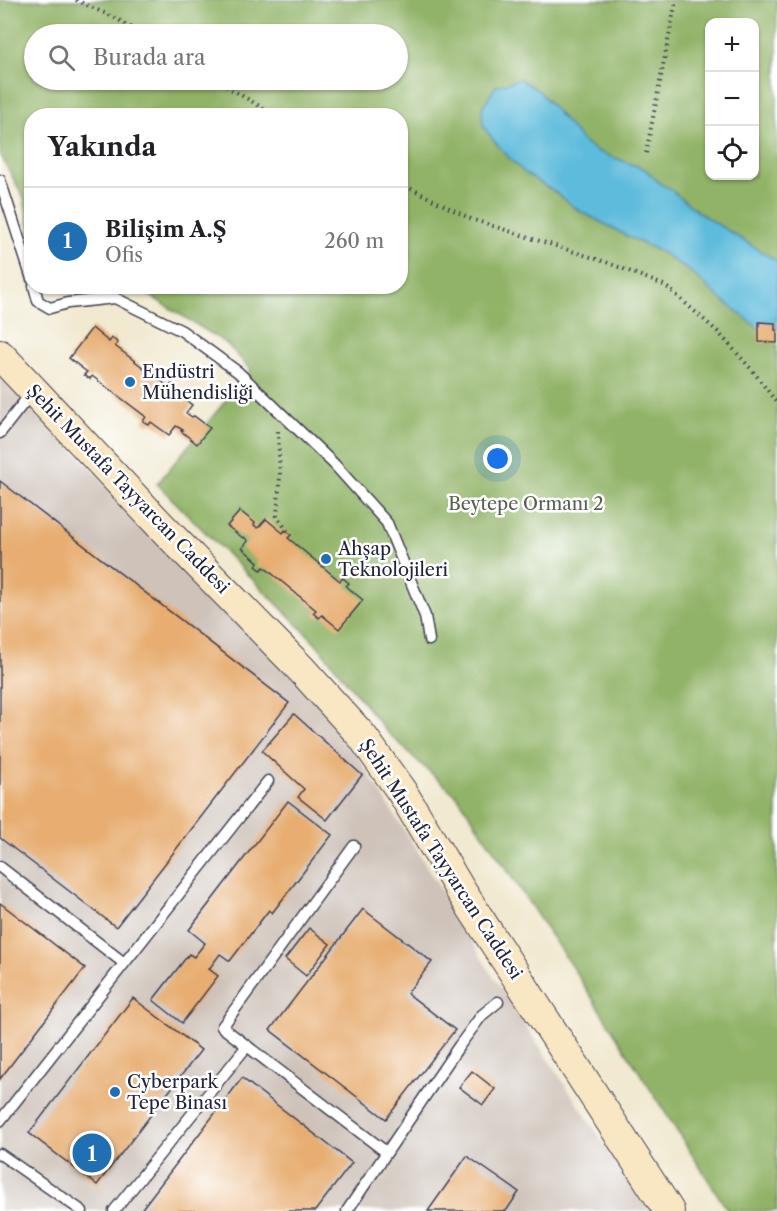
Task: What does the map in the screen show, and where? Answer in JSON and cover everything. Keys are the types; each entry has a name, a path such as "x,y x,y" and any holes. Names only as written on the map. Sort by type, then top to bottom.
{"main road":[{"name":"Şehit Mustafa Tayyarcan Caddesi","path":"0,355 161,526 302,670 362,736 402,792 461,891 669,1211"}],"lane":[{"path":"0,180 24,254"},
{"path":"36,294 38,301 50,308 68,303 115,298 182,331 238,372 334,464 387,523 425,616 429,640"},
{"path":"0,433 34,390"},
{"path":"0,1121 268,781"},
{"path":"354,846 222,1027 386,1152"},
{"path":"0,867 124,963"},
{"path":"346,1211 476,1023 489,1008 498,1002"},
{"path":"114,1211 247,1046"},
{"path":"0,1154 82,1211"}],"path":[{"path":"76,0 126,24"},
{"path":"646,153 676,0"},
{"path":"233,90 263,108"},
{"path":"408,187 471,219 606,262 666,286 718,332 753,371 777,403"},
{"path":"278,409 280,476 278,516 288,532"}],"shaded area":[{"path":"0,374 331,714 492,975 649,1211 0,1211"}],"green space":[{"name":"Beytepe Ormanı 2","path":"0,0 777,0 777,1211 728,1211 578,976 458,797 386,731 315,642 157,484 251,370 226,343 147,294 408,294 408,108 24,108 24,198 0,157"}],"water":[{"path":"520,79 539,91 584,143 599,152 645,169 701,214 777,261 777,330 763,332 692,273 661,252 578,210 526,174 511,160 483,126 482,108 496,86"}],"building":[{"path":"759,322 775,323 777,343 759,342"},
{"name":"Endüstri Mühendisliği","path":"92,328 109,342 112,338 118,343 115,346 169,387 172,384 177,388 175,392 192,405 186,413 210,428 197,444 176,426 169,435 151,422 149,425 143,421 146,417 92,376 90,379 84,375 87,372 69,358"},
{"path":"0,481 289,703 116,927 0,838"},
{"path":"240,511 258,528 266,519 283,533 285,530 291,535 288,538 340,581 343,578 349,583 346,586 363,600 339,629 322,615 319,618 313,613 316,610 264,567 261,570 256,566 258,562 242,548 248,541 227,526"},
{"path":"294,714 362,775 327,820 298,797 304,789 262,751"},
{"path":"288,801 332,835 272,913 269,910 230,961 220,954 209,969 218,976 182,1023 153,1000 189,954 194,957 205,943 189,930"},
{"path":"0,903 85,968 0,1079"},
{"path":"363,909 432,962 407,993 455,1030 386,1119 270,1030"},
{"path":"309,928 330,944 306,976 285,959"},
{"name":"Cyberpark Tepe Binası","path":"133,998 201,1050 97,1185 29,1133"},
{"path":"472,1071 495,1089 483,1105 459,1087"},
{"path":"242,1078 352,1163 315,1211 140,1211"},
{"path":"467,1156 519,1192 506,1211 428,1211"}],"place":[{"name":"Endüstri Mühendisliği","path":"130,382"},
{"name":"Ahşap Teknolojileri","path":"326,559"},
{"name":"Cyberpark Tepe Binası","path":"115,1092"},
{"name":"Bilişim A.Ş","path":"92,1153"}]}
